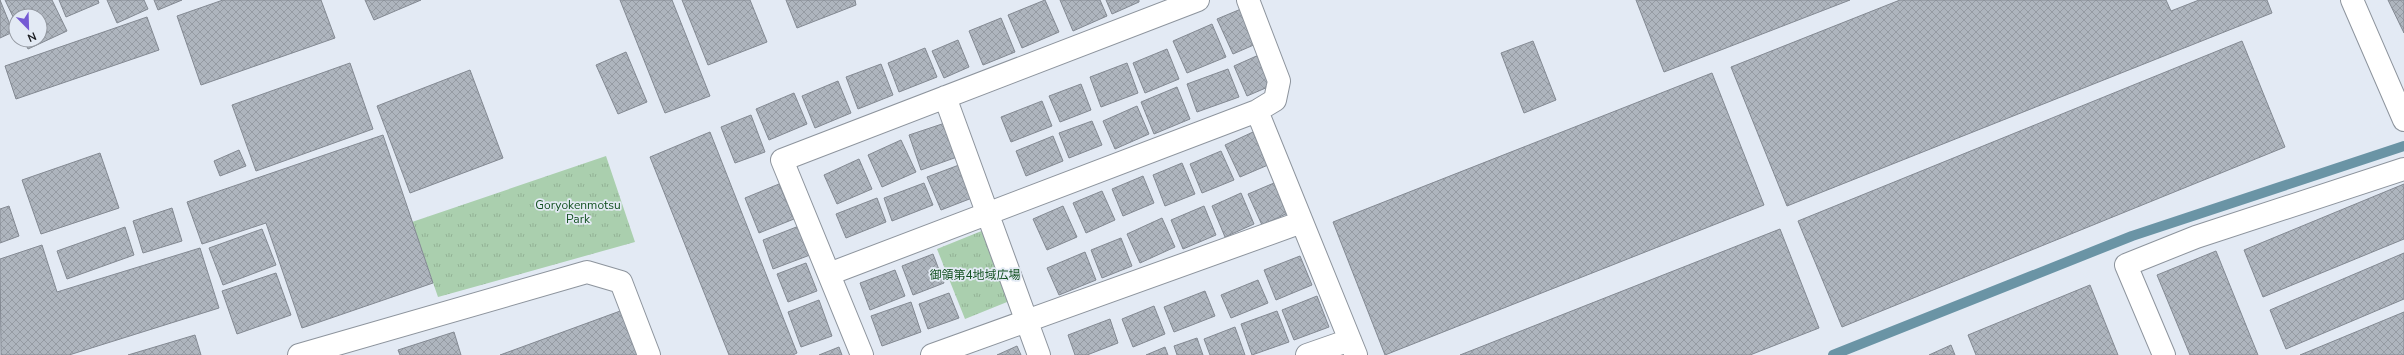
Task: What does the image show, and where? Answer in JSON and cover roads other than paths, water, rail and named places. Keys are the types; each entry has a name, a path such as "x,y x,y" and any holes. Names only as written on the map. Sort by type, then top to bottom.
{"street":[{"path":"862,355 782,160 1198,0"},
{"path":"829,274 988,215 1257,111 1275,100 1279,81 1248,0"},
{"path":"2352,0 2404,120"},
{"path":"945,97 1039,355"},
{"path":"1257,111 1353,347 1307,355"},
{"path":"2164,355 2126,265 2196,237 2404,169"},
{"path":"932,355 1302,222"},
{"path":"299,355 587,272 621,282 649,355"}],"waterway":[{"path":"1833,355 2132,236 2404,146"}],"park label":[{"name":"Goryokenmotsu Park","path":"578,212"},
{"name":"御領第4地域広場","path":"975,275"}]}
